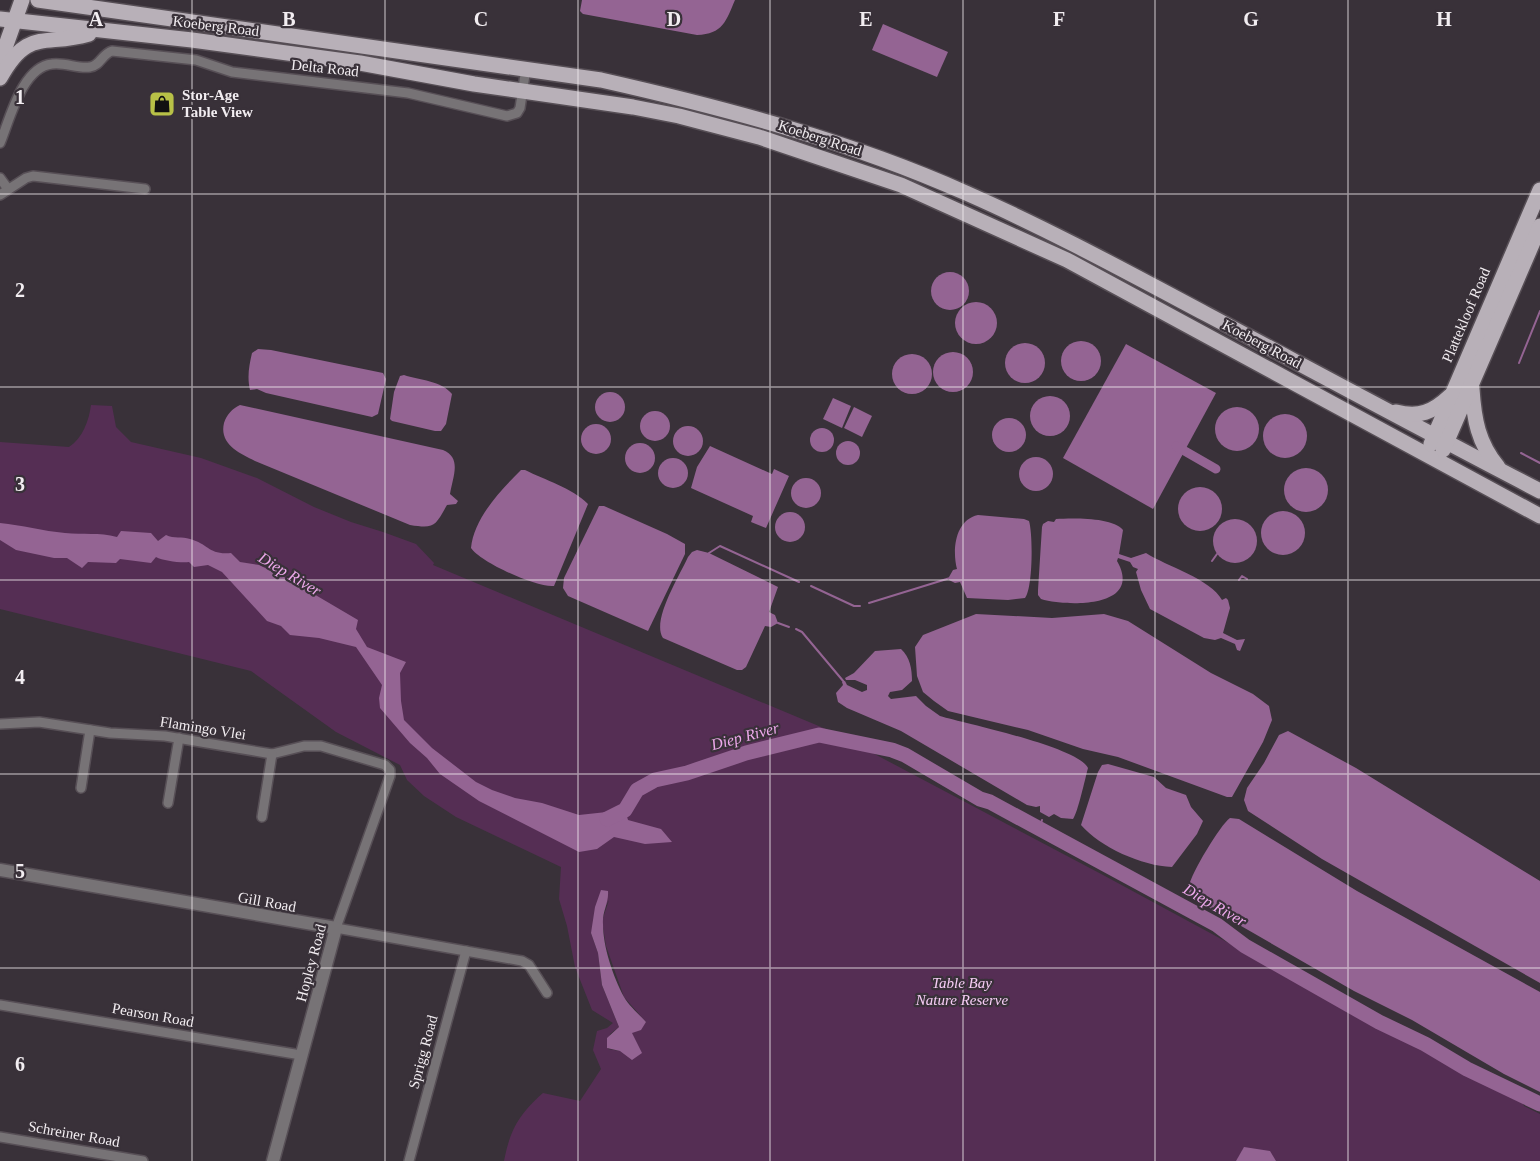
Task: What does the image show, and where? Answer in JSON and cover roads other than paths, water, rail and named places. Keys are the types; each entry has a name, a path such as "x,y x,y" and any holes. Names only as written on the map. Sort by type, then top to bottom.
{"main road":[{"path":"0,62 7,20 22,0"},
{"name":"Koeberg Road","path":"38,0 73,3 611,82 769,122 852,149 964,192 1063,237 1440,440 1540,491"},
{"name":"Koeberg Road","path":"7,20 360,63 474,84 633,107 759,136 901,185 1067,260 1540,516"},
{"path":"0,78 13,56 29,44 41,40 79,36 100,30"},
{"name":"Plattekloof Road","path":"1440,440 1454,391 1540,190"},
{"name":"Plattekloof Road","path":"1432,458 1472,386 1540,226"},
{"path":"1472,386 1478,435 1485,450 1503,472"},
{"path":"1381,407 1406,414 1424,414 1438,406 1454,391"}],"street":[{"name":"Delta Road","path":"0,143 18,99 33,72 45,65 56,63 89,67 96,65 105,53 112,51 196,60 232,72 408,93 507,116 518,111 526,68"},
{"path":"0,178 4,192 33,176 145,189"},
{"name":"Flamingo Vlei","path":"0,724 39,722 90,730 179,738 272,754 304,746 321,746 385,765 390,770 390,776"},
{"path":"81,788 90,730"},
{"path":"168,803 179,738"},
{"path":"262,817 272,754"},
{"name":"Hopley Road","path":"273,1161 336,928 390,776"},
{"name":"Gill Road","path":"0,870 516,960 529,965 547,993"},
{"name":"Sprigg Road","path":"409,1161 466,951"},
{"name":"Pearson Road","path":"0,1005 301,1056"},
{"name":"Schreiner Road","path":"0,1137 143,1161"}],"water":[{"path":"582,0 735,0 726,20 718,29 697,35 583,14 580,11"},
{"path":"883,24 948,52 937,77 872,50"},
{"path":"950,272 963,278 969,291 963,304 950,310 937,304 931,291 937,278"},
{"path":"976,302 984,303 991,308 996,315 996,331 991,338 984,343 976,344 968,343 961,338 956,331 955,323 956,315 961,308 968,303"},
{"path":"1081,341 1089,342 1095,347 1100,353 1100,369 1095,375 1089,380 1081,381 1073,380 1067,375 1062,369 1061,361 1062,353 1067,347 1073,342"},
{"path":"1025,343 1033,344 1039,349 1044,355 1044,371 1039,377 1033,382 1025,383 1017,382 1011,377 1006,371 1005,363 1006,355 1011,349 1017,344"},
{"path":"1126,344 1216,393 1153,509 1063,458"},
{"path":"258,349 383,373 386,379 378,414 372,417 257,389 250,390 250,362 252,353"},
{"path":"953,352 967,358 973,372 967,386 953,392 939,386 933,372 939,358"},
{"path":"912,354 920,355 926,360 931,366 931,382 926,388 920,393 912,394 904,393 898,388 893,382 892,374 893,366 898,360 904,355"},
{"path":"404,375 442,386 452,394 446,424 441,431 390,419 394,392 400,376"},
{"path":"610,392 621,396 625,407 621,418 610,422 599,418 595,407 599,396"},
{"path":"1050,396 1058,397 1064,402 1069,408 1069,424 1064,430 1058,435 1050,436 1042,435 1036,430 1031,424 1030,416 1031,408 1036,402 1042,397"},
{"path":"833,398 851,406 842,428 823,419"},
{"path":"240,405 443,450 453,458 455,468 450,494 458,501 456,504 447,505 437,522 430,526 410,525 255,461 232,447 224,437 225,420 230,412"},
{"path":"854,407 872,416 862,437 844,428"},
{"path":"1237,407 1253,413 1259,429 1253,445 1237,451 1221,445 1215,429 1221,413"},
{"path":"655,411 666,415 670,426 666,437 655,441 644,437 640,426 644,415"},
{"path":"1285,414 1301,420 1307,436 1301,452 1285,458 1269,452 1263,436 1269,420"},
{"path":"1009,418 1021,423 1026,435 1021,447 1009,452 997,447 992,435 997,423"},
{"path":"596,424 607,428 611,439 607,450 596,454 585,450 581,439 585,428"},
{"path":"688,426 699,430 703,441 699,452 688,456 677,452 673,441 677,430"},
{"path":"822,428 827,429 833,435 833,445 827,451 822,452 817,451 811,445 810,440 811,435 817,429"},
{"path":"848,441 853,442 859,448 859,458 853,464 848,465 843,464 837,458 836,453 837,448 843,442"},
{"path":"640,443 651,447 655,458 651,469 640,473 629,469 625,458 629,447"},
{"path":"710,446 772,474 774,469 789,476 766,528 751,522 753,516 691,488 697,467"},
{"path":"1036,457 1048,462 1053,474 1048,486 1036,491 1024,486 1019,474 1024,462"},
{"path":"673,458 684,462 688,473 684,484 673,488 662,484 658,473 662,462"},
{"path":"1306,468 1322,474 1328,490 1322,506 1306,512 1290,506 1284,490 1290,474"},
{"path":"521,470 566,489 588,504 554,586 535,583 509,573 485,560 471,548 477,526 489,506"},
{"path":"806,478 817,482 821,493 817,504 806,508 795,504 791,493 795,482"},
{"path":"1200,487 1216,493 1222,509 1216,525 1200,531 1184,525 1178,509 1184,493"},
{"path":"599,506 604,506 685,544 685,554 648,631 568,596 563,588 564,578"},
{"path":"1283,511 1299,517 1305,533 1299,549 1283,555 1267,549 1261,533 1267,517"},
{"path":"790,512 801,516 805,527 801,538 790,542 779,538 775,527 779,516"},
{"path":"978,515 1029,521 1032,561 1030,584 1025,598 1008,600 967,598 960,582 955,583 949,580 953,570 957,569 955,545 960,529 970,518"},
{"path":"1056,519 1092,519 1118,526 1123,530 1119,554 1131,558 1146,553 1198,579 1216,592 1222,600 1226,598 1230,608 1223,633 1237,640 1245,639 1240,651 1237,650 1235,644 1221,638 1215,640 1204,638 1150,609 1141,590 1136,572 1138,569 1130,562 1118,558 1123,576 1120,588 1112,596 1084,603 1053,602 1041,599 1038,590 1042,527 1048,521 1054,522"},
{"path":"1235,519 1251,525 1257,541 1251,557 1235,563 1219,557 1213,541 1219,525"},
{"path":"0,523 72,534 117,537 121,531 151,533 158,541 166,535 187,538 213,551 231,553 240,562 259,565 290,580 358,620 356,629 367,647 406,662 400,673 404,720 432,748 476,782 515,798 542,803 579,815 625,810 628,820 661,829 672,842 645,844 614,837 597,849 579,852 479,801 440,774 380,708 379,698 382,685 356,647 319,638 290,635 281,626 267,621 222,572 208,565 194,567 189,562 163,560 156,557 151,563 120,559 116,563 88,562 82,568 67,558 54,558 16,550 0,540"},
{"path":"697,550 709,553 778,587 769,612 775,615 778,623 771,627 765,626 746,667 742,670 737,670 663,638 660,630 668,598 688,557"},
{"path":"976,614 1052,618 1104,614 1128,621 1211,673 1253,694 1269,706 1272,720 1263,742 1232,797 1118,757 1083,749 1028,730 948,711 934,701 923,692 917,676 915,647 923,635"},
{"path":"901,649 910,664 912,681 902,690 890,692 888,696 891,699 916,696 940,716 1044,744 1080,760 1088,768 1073,819 1061,818 1054,814 1049,817 1040,812 1040,806 1027,805 901,731 838,702 836,693 843,685 842,682 845,681 847,685 862,692 867,690 867,685 845,678 854,673 875,651"},
{"path":"1288,731 1356,768 1540,881 1540,983 1322,859 1248,811 1244,800 1247,788 1279,735"},
{"path":"1108,764 1154,777 1166,788 1186,795 1191,807 1203,821 1197,834 1172,867 1148,863 1122,854 1099,841 1081,825 1098,772 1102,765"},
{"path":"1230,818 1239,819 1357,891 1540,992 1540,1092 1504,1074 1412,1020 1354,991 1189,896 1191,880 1200,861 1213,839"},
{"path":"601,890 608,891 603,933 613,971 626,1000 646,1022 641,1030 632,1033 642,1053 632,1060 620,1051 607,1048 607,1038 619,1027 602,985 598,953 591,933 595,907"},
{"path":"1244,1147 1270,1151 1276,1161 1236,1161"}],"waterway":[{"path":"1519,363 1540,311"},
{"path":"1176,446 1216,469"},
{"path":"1521,453 1540,463"},
{"path":"709,553 720,546 799,582"},
{"path":"1212,561 1217,554"},
{"path":"1239,580 1242,576 1247,579"},
{"path":"869,603 950,578"},
{"path":"811,586 854,606 860,606"},
{"path":"778,623 789,627"},
{"path":"796,629 802,632 844,682"},
{"name":"Diep River","path":"607,819 625,810 637,790 655,780 687,773 746,753 819,735 892,750 1217,925 1245,946 1379,1022 1425,1044 1467,1069 1540,1104"},
{"path":"1039,829 1042,820"}],"place":[{"name":"Stor-Age Table View","path":"162,104"}],"park label":[{"name":"Table Bay Nature Reserve","path":"962,992"}]}
